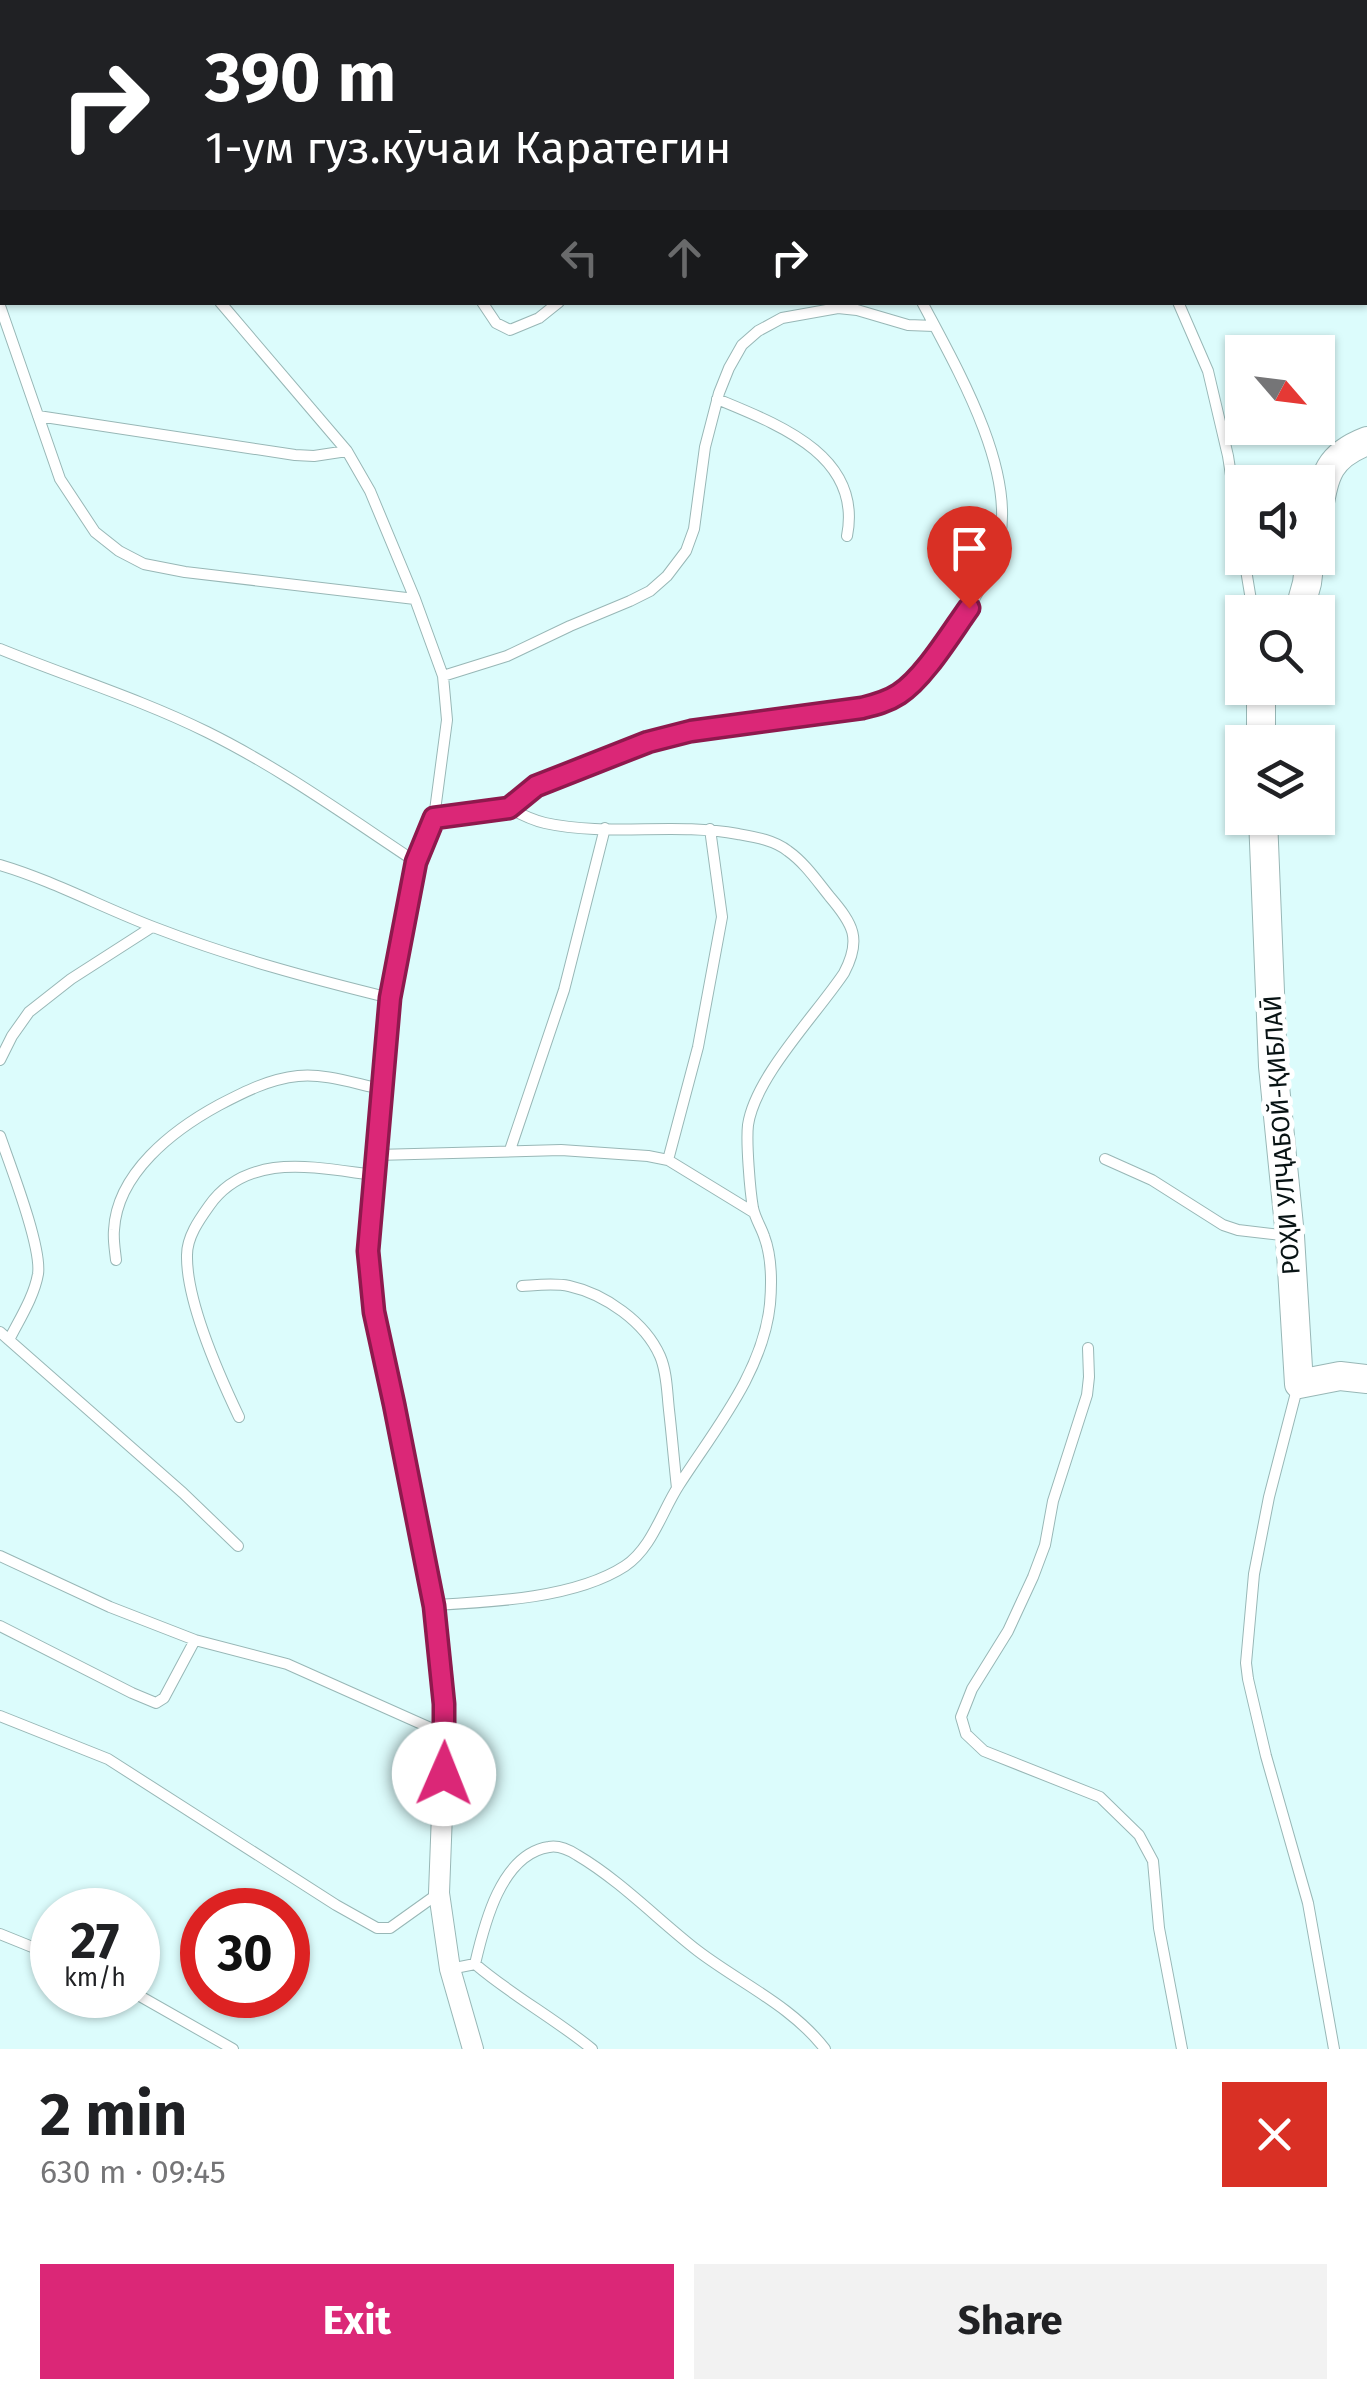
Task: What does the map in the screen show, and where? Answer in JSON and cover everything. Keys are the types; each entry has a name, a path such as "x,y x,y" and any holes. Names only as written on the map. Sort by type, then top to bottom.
{"street":[{"path":"1332,465 1352,447 1367,441"},
{"name":"РОҲИ УЛҶАБОЙ-ҚИБЛАӢ","path":"1264,835 1272,1066 1290,1236 1299,1384"},
{"path":"390,998 368,1251 374,1312 434,1606 445,1734 439,1893 450,1970 473,2049"},
{"path":"1299,1384 1340,1376 1367,1379"}],"lane":[{"path":"0,865 52,882 152,927 260,965 390,998 416,862 434,818 447,720 443,676 370,490 347,451 223,305"},
{"path":"484,305 496,323 510,330 539,318 555,305"},
{"path":"509,808 536,786 648,742 691,731 862,708 901,693 919,674 985,580 1000,538 1002,513 1000,481 987,436 924,305"},
{"path":"1179,305 1208,372 1229,465"},
{"path":"0,306 60,479 95,532 120,551 144,564 186,572 415,599"},
{"path":"443,676 507,656 630,602 667,576 686,552 694,528 705,446 729,368 742,345 758,332 782,318 838,308 898,323 934,326"},
{"path":"718,400 784,427 828,464 850,503 847,536"},
{"path":"38,416 294,456 347,451"},
{"path":"0,649 136,700 207,732 416,862"},
{"path":"434,818 509,808 546,823 605,828 710,828 772,841 788,850 811,873 847,919 855,941 844,972 777,1063 752,1109 748,1127 753,1212 771,1261 770,1306 748,1374 654,1531 624,1567 564,1592 434,1606"},
{"path":"510,1150 564,990 605,828"},
{"path":"668,1160 698,1048 722,917 710,828"},
{"path":"0,1060 29,1012 152,927"},
{"path":"116,1260 114,1226 124,1194 151,1155 190,1121 244,1092 300,1076 382,1090"},
{"path":"0,1136 39,1268 35,1287 4,1336 238,1546"},
{"path":"239,1417 201,1324 187,1253 191,1234 217,1194 236,1179 293,1166 375,1165 510,1150 620,1153 668,1160 753,1212"},
{"path":"1105,1159 1152,1180 1223,1225 1290,1236"},
{"path":"522,1286 556,1284 590,1293 628,1316 649,1338 660,1356 666,1378 677,1488"},
{"path":"1088,1348 1087,1396 1054,1500 1045,1545 1008,1630 972,1688 961,1716 966,1734 984,1751 1100,1797 1139,1835 1153,1861 1160,1928 1182,2049"},
{"path":"1299,1384 1269,1497 1254,1574 1246,1663 1266,1756 1308,1903 1334,2049"},
{"path":"0,1556 110,1607 196,1640 287,1664 445,1734"},
{"path":"0,1626 156,1702 164,1698 196,1640"},
{"path":"0,1716 108,1759 377,1928 390,1928 439,1893"},
{"path":"475,1964 490,1910 510,1870 544,1848 563,1848 604,1875 701,1953 774,2002 825,2049"},
{"path":"0,1934 30,1947"},
{"path":"450,1970 475,1964"},
{"path":"475,1964 592,2049"},
{"path":"160,2008 233,2049"}],"route":[{"path":"444,1774 444,1704 434,1606 374,1312 368,1251 390,998 416,862 434,818 509,808 536,786 648,742 691,731 883,702 901,693 919,674 969,608"}]}
